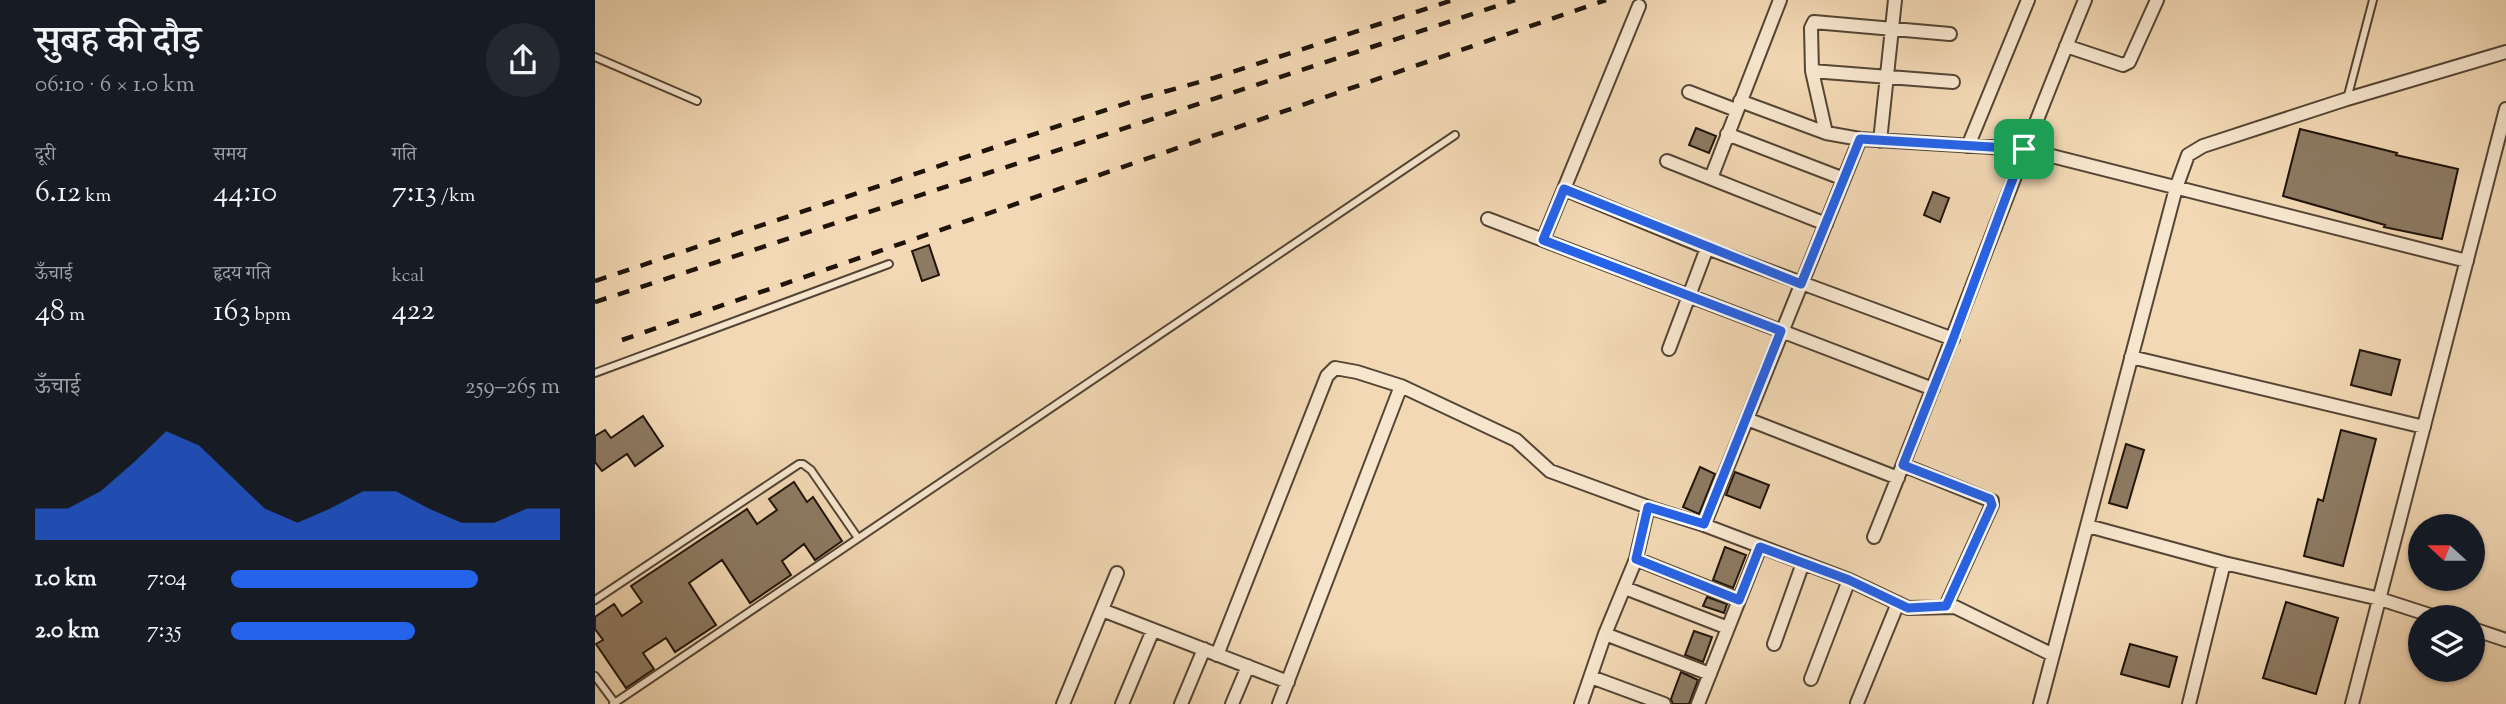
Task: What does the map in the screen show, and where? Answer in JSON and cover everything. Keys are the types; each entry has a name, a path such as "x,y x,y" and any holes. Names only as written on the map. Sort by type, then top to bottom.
{"street":[{"path":"1711,178 1780,0"},
{"path":"1880,142 1895,0"},
{"path":"1968,146 2028,0"},
{"path":"1874,537 1953,339 2024,149 2085,0"},
{"path":"2066,46 2123,65 2129,62 2157,0"},
{"path":"1543,240 1639,6"},
{"path":"1826,133 1812,71 1811,27 1814,22 1950,34"},
{"path":"2040,704 2183,163 2195,150 2347,99 2506,52"},
{"path":"1812,71 1953,82"},
{"path":"1689,92 1826,133 1860,139 2024,149 2467,261"},
{"path":"2352,704 2506,109"},
{"path":"1727,134 1844,179"},
{"path":"1704,524 1860,139"},
{"path":"1667,161 1826,224"},
{"path":"1564,189 1707,248 1953,339"},
{"path":"1489,219 1933,389"},
{"path":"1669,349 1707,248"},
{"path":"2131,357 2424,427"},
{"path":"1217,654 1289,468 1330,372 1335,368 1401,386 1516,440 1550,471 1648,507 1704,524 1849,580 1912,609 1955,607 2053,655"},
{"path":"1279,704 1401,386"},
{"path":"1747,419 1898,478"},
{"path":"1903,465 1992,502 1946,606"},
{"path":"1581,704 1605,634 1636,559 1648,507"},
{"path":"2088,526 2224,563 2381,599 2408,608"},
{"path":"1698,704 1760,547"},
{"path":"1636,559 1739,600"},
{"path":"1774,643 1803,563"},
{"path":"2189,704 2224,563"},
{"path":"1063,704 1117,573"},
{"path":"1811,679 1849,580"},
{"path":"1625,588 1728,628"},
{"path":"1857,703 1898,603"},
{"path":"1102,610 1288,682"},
{"path":"1122,704 1153,629"},
{"path":"2485,633 2506,639"},
{"path":"1605,634 1710,674"},
{"path":"1181,704 1204,649"},
{"path":"1232,704 1248,666"},
{"path":"1591,677 1664,704"}],"lane":[{"path":"2347,99 2373,0"},
{"path":"595,57 697,101"},
{"path":"595,676 614,704 1455,135"},
{"path":"595,373 889,264"},
{"path":"595,600 799,464 811,470 858,538"}],"building":[{"path":"1696,128 1716,136 1709,153 1689,145"},
{"path":"2300,129 2458,169 2442,239 2384,227 2385,225 2283,196"},
{"path":"1933,192 1949,198 1940,222 1924,215"},
{"path":"929,245 939,275 922,281 912,251"},
{"path":"2360,350 2400,360 2391,395 2351,385"},
{"path":"643,416 663,446 635,466 627,454 602,471 595,462 595,436 605,430 611,438"},
{"path":"2341,430 2376,439 2343,566 2304,556 2318,499 2323,501"},
{"path":"2126,444 2144,450 2127,508 2109,503"},
{"path":"1700,467 1715,474 1699,514 1683,507"},
{"path":"1735,472 1769,485 1760,508 1726,495"},
{"path":"794,482 807,502 813,497 842,541 815,560 804,544 782,561 791,575 750,603 722,560 689,583 716,625 675,652 666,638 643,653 654,669 626,688 596,644 603,640 595,629 595,617 614,604 622,616 642,602 631,586 747,509 757,524 777,510 769,499"},
{"path":"1725,547 1746,555 1733,588 1713,580"},
{"path":"1707,597 1727,604 1724,613 1703,606"},
{"path":"2286,602 2338,618 2316,694 2263,678"},
{"path":"1694,631 1712,637 1703,662 1685,655"},
{"path":"2130,644 2177,657 2169,687 2121,674"},
{"path":"1681,672 1698,680 1689,704 1673,704 1671,699"}],"railway":[{"path":"595,281 1142,98 1214,78 1453,0"},
{"path":"595,302 1515,0"},
{"path":"622,340 1606,0"}],"route":[{"path":"1860,139 2024,149 1903,465 1992,502 1946,606 1908,608 1849,580 1760,547 1739,600 1636,559 1648,507 1704,524 1781,331 1543,240 1564,189 1801,284 1860,139"}]}
